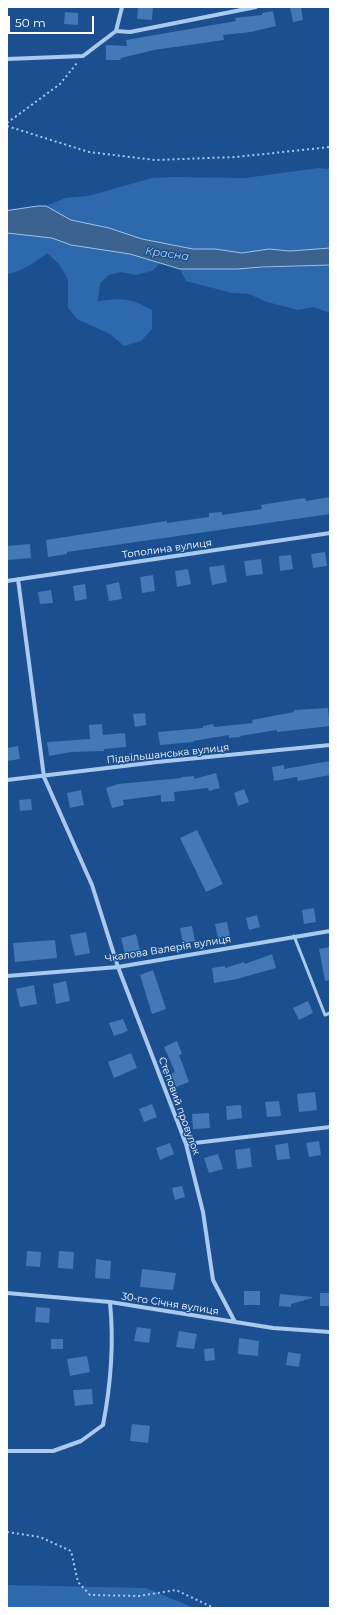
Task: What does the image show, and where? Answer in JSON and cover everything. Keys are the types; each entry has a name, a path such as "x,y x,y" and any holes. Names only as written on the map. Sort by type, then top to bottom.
{"street":[{"path":"7,59 83,56 116,31 122,7"},
{"path":"116,31 130,32 256,7"},
{"name":"Тополина вулиця","path":"7,581 330,533"},
{"name":"Степовий провулок","path":"18,579 44,776 92,885 118,967 186,1144 203,1212 213,1280 235,1322"},
{"name":"Підвільшанська вулиця","path":"7,780 157,762 330,745"},
{"name":"Чкалова Валерія вулиця","path":"7,976 118,967 330,931"},
{"path":"186,1144 330,1126"},
{"name":"30-го Січня вулиця","path":"7,1293 110,1302 273,1328 330,1332"},
{"path":"7,1450 53,1451 81,1441 102,1425 109,1392 112,1330 110,1302"}],"lane":[{"path":"294,936 325,1015 330,1013"}],"path":[{"path":"7,122 60,84 83,56"},
{"path":"7,126 89,152 155,160 236,157 330,147"},
{"path":"7,1532 40,1537 71,1551 78,1582 90,1595 139,1596 176,1590 214,1608"}],"shaded area":[{"path":"319,168 330,169 330,248 290,251 269,249 242,253 215,249 193,249 142,239 109,228 71,220 46,206 65,198 88,196 152,178 245,178"},
{"path":"7,233 53,238 71,245 130,254 161,262 152,271 136,275 121,272 109,275 100,283 98,301 120,299 132,301 152,310 152,329 141,341 124,346 110,334 77,319 68,308 68,279 59,264 47,253 28,266 7,274"},
{"path":"330,265 330,313 313,307 298,310 267,302 249,294 232,293 186,281 180,269 237,269"},
{"path":"7,1585 146,1588 194,1608 7,1608"}],"water":[{"name":"Красна","path":"46,206 71,220 109,228 142,239 193,249 215,249 242,253 269,249 290,251 330,248 330,265 237,269 180,269 130,254 71,245 52,238 7,233 7,211"}],"building":[{"path":"138,7 153,7 152,20 137,19"},
{"path":"301,7 303,20 293,22 290,8"},
{"path":"273,11 276,26 251,32 223,35 224,40 154,50 121,58 120,60 106,60 106,45 127,46 126,40 236,21 235,18 262,15 262,13"},
{"path":"65,12 78,13 78,25 64,24"},
{"path":"330,497 330,514 67,552 67,554 48,557 46,540 167,521 167,523 209,517 209,513 222,512 222,515 262,509 261,505 305,498 306,501"},
{"path":"30,544 31,558 7,560 7,546"},
{"path":"325,552 327,566 313,568 311,554"},
{"path":"291,555 293,569 280,571 279,556"},
{"path":"261,559 263,574 246,576 244,561"},
{"path":"224,565 227,582 212,585 209,567"},
{"path":"188,569 191,584 177,587 175,571"},
{"path":"153,575 155,591 142,593 140,577"},
{"path":"119,582 122,599 109,601 106,585"},
{"path":"85,584 87,599 75,601 73,586"},
{"path":"51,590 53,603 40,604 38,592"},
{"path":"328,708 330,726 277,732 277,730 240,736 241,737 229,738 229,735 193,742 160,745 158,732 203,728 203,726 213,724 214,727 253,723 252,720 294,712 294,710"},
{"path":"145,713 146,725 135,727 133,714"},
{"path":"102,724 103,735 125,733 126,747 104,749 104,751 71,752 49,756 47,742 90,739 89,725"},
{"path":"18,746 20,759 7,761 7,748"},
{"path":"330,761 330,775 298,781 297,777 274,781 272,767 284,765 284,769"},
{"path":"216,773 220,788 209,791 208,788 174,792 175,801 161,802 161,795 123,800 124,805 112,808 106,788 118,784 182,777 194,776 194,779"},
{"path":"244,789 249,802 238,806 234,793"},
{"path":"81,790 84,805 70,808 67,793"},
{"path":"31,799 32,810 20,811 19,800"},
{"path":"197,830 223,884 206,892 180,838"},
{"path":"314,908 316,922 304,924 302,910"},
{"path":"257,915 260,927 249,930 246,918"},
{"path":"227,922 230,936 218,938 215,924"},
{"path":"192,926 195,941 183,943 180,928"},
{"path":"86,932 90,953 75,956 70,935"},
{"path":"136,934 140,950 125,954 121,938"},
{"path":"55,940 57,958 15,962 13,943"},
{"path":"330,947 330,980 325,981 319,949"},
{"path":"272,954 276,968 237,979 214,983 212,968 225,966 225,968 244,962 245,964"},
{"path":"153,970 166,1009 152,1014 140,975"},
{"path":"66,981 70,1001 56,1004 53,984"},
{"path":"34,985 37,1004 20,1007 16,989"},
{"path":"308,1001 313,1013 299,1020 293,1008"},
{"path":"123,1019 128,1031 114,1036 109,1023"},
{"path":"177,1041 182,1054 179,1055 189,1082 176,1087 171,1074 175,1072 164,1047"},
{"path":"131,1053 137,1068 114,1078 108,1062"},
{"path":"315,1092 317,1110 299,1112 297,1094"},
{"path":"279,1101 281,1116 267,1117 265,1102"},
{"path":"152,1104 157,1117 144,1122 139,1109"},
{"path":"241,1105 242,1118 227,1120 226,1106"},
{"path":"209,1113 210,1128 193,1129 192,1114"},
{"path":"319,1141 321,1155 309,1157 306,1143"},
{"path":"170,1143 174,1154 160,1160 156,1148"},
{"path":"288,1143 290,1159 277,1160 275,1145"},
{"path":"250,1148 252,1167 237,1169 235,1150"},
{"path":"218,1154 223,1169 209,1173 204,1158"},
{"path":"182,1186 185,1197 175,1200 172,1188"},
{"path":"27,1251 41,1252 40,1267 26,1266"},
{"path":"59,1251 74,1252 73,1269 58,1268"},
{"path":"96,1259 111,1261 110,1279 95,1278"},
{"path":"142,1269 176,1273 173,1290 140,1287"},
{"path":"244,1291 260,1291 260,1305 244,1305"},
{"path":"320,1293 330,1293 330,1306 320,1306"},
{"path":"280,1294 312,1298 291,1304 291,1307 279,1306"},
{"path":"36,1307 50,1308 49,1323 35,1322"},
{"path":"137,1327 151,1329 149,1343 134,1341"},
{"path":"179,1331 197,1334 194,1349 176,1347"},
{"path":"239,1338 259,1341 258,1356 238,1354"},
{"path":"51,1339 63,1339 63,1349 51,1349"},
{"path":"214,1348 215,1360 205,1361 204,1349"},
{"path":"288,1352 301,1354 299,1367 286,1365"},
{"path":"87,1356 90,1372 70,1376 67,1359"},
{"path":"92,1389 93,1404 75,1406 73,1390"},
{"path":"132,1424 150,1426 148,1443 130,1441"}]}
